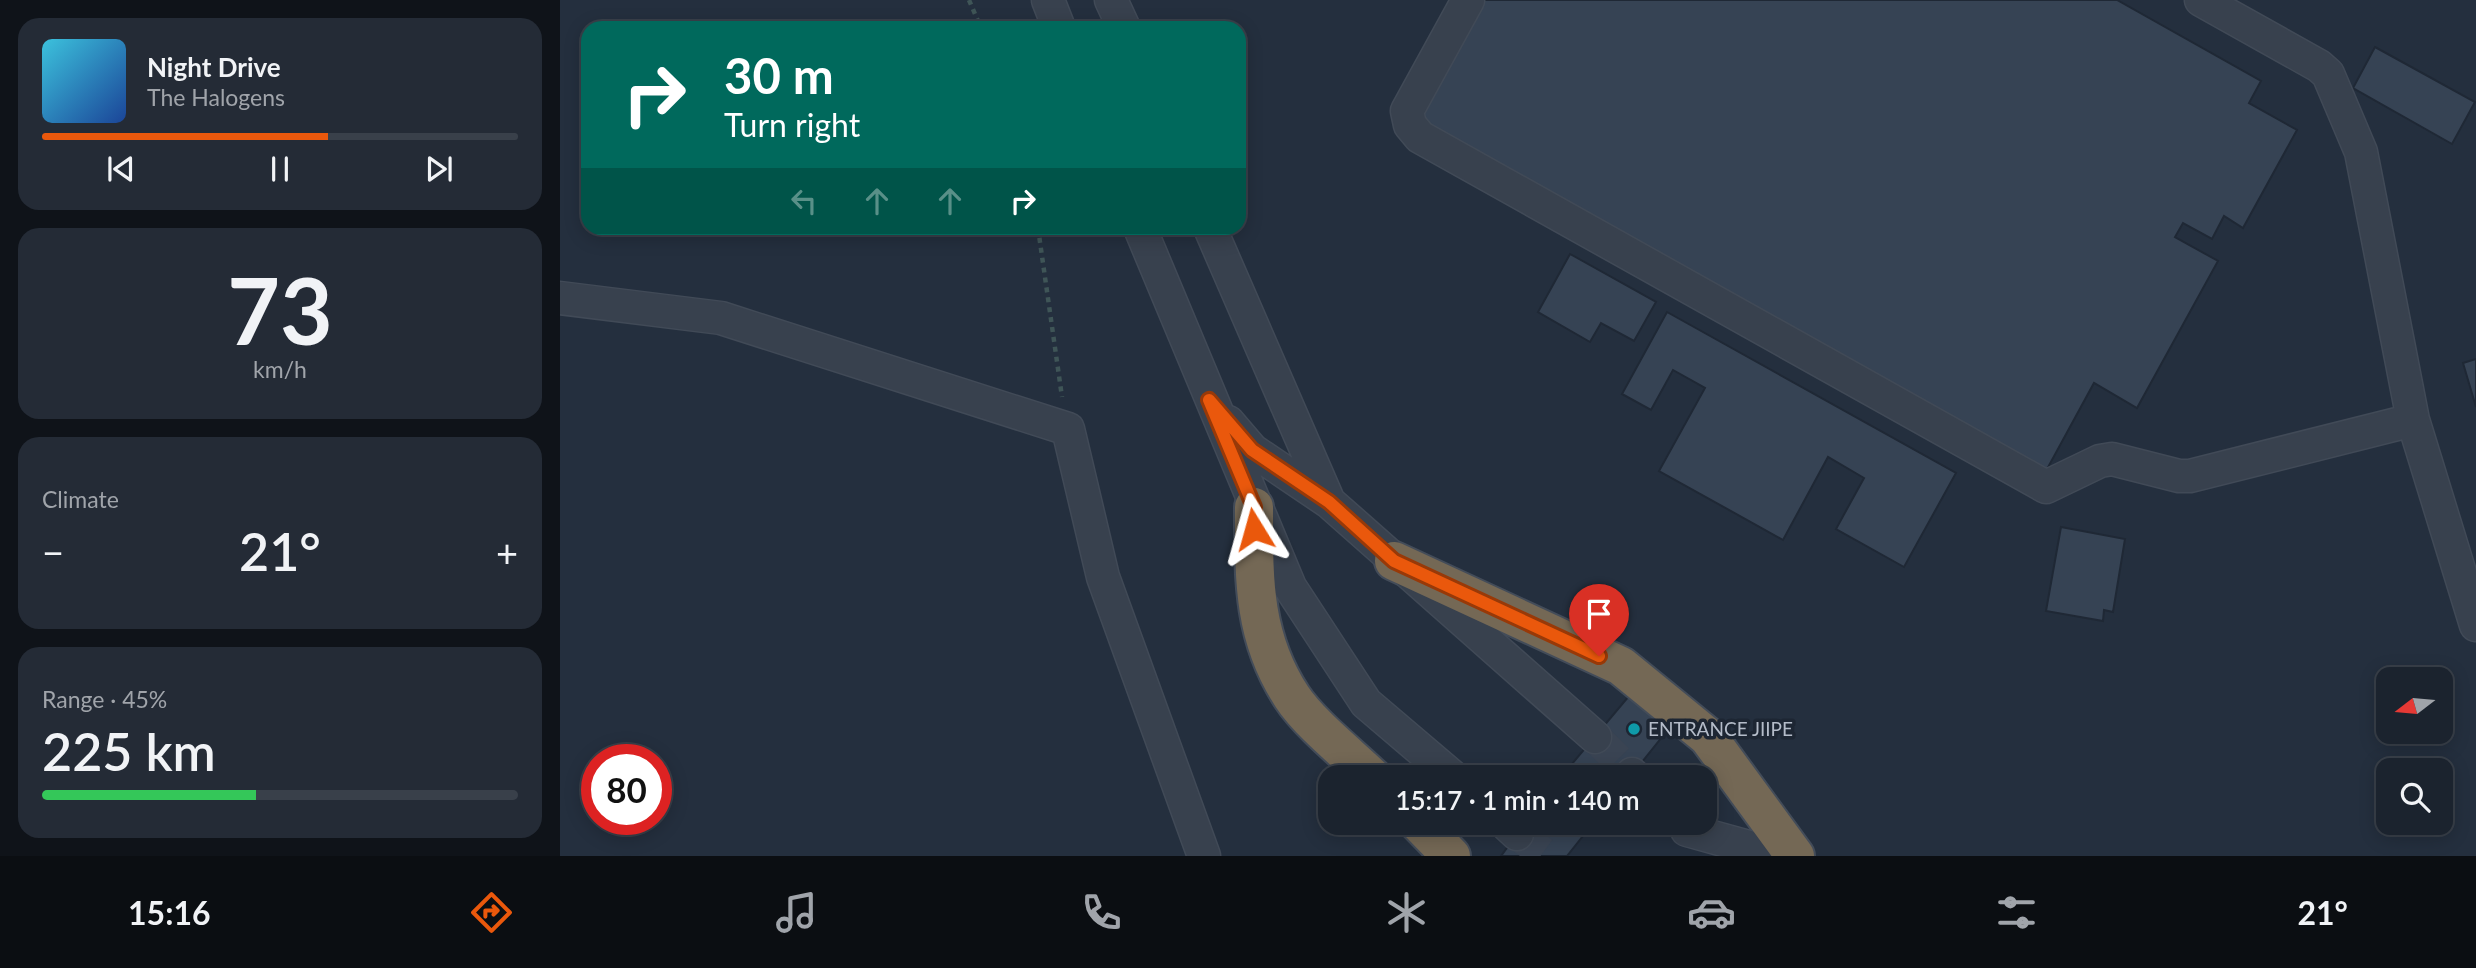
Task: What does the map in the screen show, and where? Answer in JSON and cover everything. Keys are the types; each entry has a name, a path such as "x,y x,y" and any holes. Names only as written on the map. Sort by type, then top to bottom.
{"highway":[{"path":"1254,507 1254,594 1266,646 1293,699 1360,765"},
{"path":"1394,561 1621,666 1708,737 1795,856"},
{"path":"1431,835 1451,856"}],"lane":[{"path":"1048,0 1056,21"},
{"path":"1111,0 1121,21"},
{"path":"1468,0 1407,110 1410,125 1420,137 2046,487 2100,461 2112,459 2179,476 2190,476 2413,420"},
{"path":"2201,0 2319,66 2328,74 2361,152 2413,420 2476,625"},
{"path":"1143,235 1209,400 1290,587 1366,703 1439,765"},
{"path":"1213,235 1329,502"},
{"path":"560,298 721,318 1068,429 1103,577 1204,856"},
{"path":"1209,400 1252,450 1329,502 1595,737"},
{"path":"1693,835 1715,856"},
{"path":"1712,835 1781,856"}],"path":[{"path":"969,0 978,21"},
{"path":"1039,235 1056,372 1068,429"}],"building":[{"path":"1484,0 2117,0 2261,81 2249,103 2297,130 2243,228 2224,216 2212,239 2183,223 2175,237 2218,261 2137,408 2094,383 2046,471 1418,119"},
{"path":"2375,47 2475,102 2452,144 2353,88"},
{"path":"1570,254 1656,302 1634,341 1601,323 1590,342 1538,312"},
{"path":"1667,312 1956,473 1904,567 1836,529 1864,478 1828,457 1783,540 1659,471 1705,388 1673,370 1651,410 1622,394"},
{"path":"2476,359 2476,407 2463,363"},
{"path":"2061,527 2125,539 2113,612 2104,610 2103,621 2046,611"},
{"name":"ENTRANCE JIIPE","path":"1634,690 1674,722 1640,765 1571,765"},
{"path":"1516,835 1584,835 1567,856 1501,856"}],"tunnel":[{"path":"1595,737 1623,765"},
{"path":"1518,835 1547,856"}],"place":[{"name":"ENTRANCE JIIPE","path":"1634,729"}],"route":[{"path":"1254,529 1254,507 1209,400 1252,450 1329,502 1394,561 1599,656"}]}
